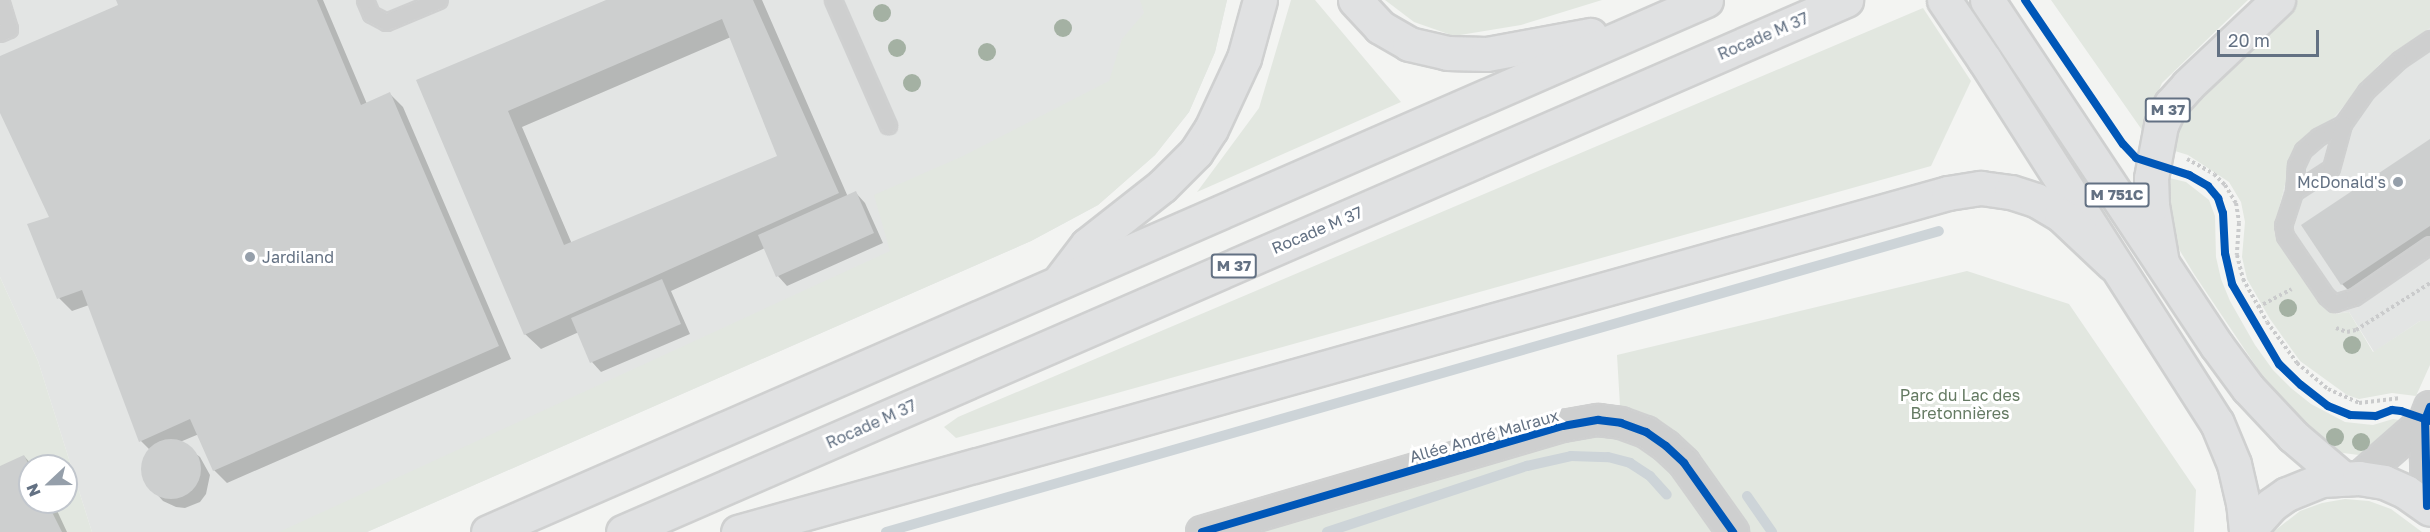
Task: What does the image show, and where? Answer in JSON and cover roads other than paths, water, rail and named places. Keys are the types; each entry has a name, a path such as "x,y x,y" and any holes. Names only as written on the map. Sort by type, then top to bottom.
{"main road":[{"path":"1058,283 1087,245 1162,186 1196,152 1211,129 1244,58 1260,0"},
{"path":"1355,0 1380,27 1409,44 1447,53 1487,54 1539,46 1656,21"},
{"path":"488,532 1706,0"},
{"name":"Rocade M 37","path":"623,532 1846,0"},
{"name":"M 751C","path":"1944,0 2217,423 2234,464 2247,532"},
{"name":"M 751C","path":"1987,0 2248,388 2293,436 2350,477"},
{"name":"M 37","path":"2162,263 2152,205 2154,149 2161,125 2171,104 2278,0"},
{"path":"738,532 1948,193 1981,189 2011,192 2036,200 2061,215 2113,264"},
{"name":"M 751C","path":"2247,532 2271,505 2287,494 2322,480 2350,477 2395,486 2429,507"}],"street":[{"path":"2350,477 2428,411"},
{"path":"2428,411 2429,507"},
{"name":"Allée André Malraux","path":"1202,532 1563,426 1598,420 1621,423 1646,432 1666,446 1684,463 1733,532"}],"lane":[{"path":"0,0 9,29 0,33"},
{"path":"365,0 371,14 386,22 439,0"},
{"path":"833,0 888,125"},
{"path":"2294,192 2331,168 2343,124 2366,92 2399,60 2430,39"},
{"path":"2343,124 2318,137 2303,150 2296,165 2294,192 2283,225 2285,236 2326,296 2334,303 2354,297 2430,245"}],"waterway":[{"path":"886,532 1939,231"},
{"path":"1327,532 1527,466 1571,456 1608,457 1630,463 1650,476 1667,495"},
{"path":"1747,496 1772,532"}],"place":[{"name":"McDonald's","path":"2398,182"},
{"name":"Jardiland","path":"250,257"}],"park label":[{"name":"Parc du Lac des Bretonnières","path":"1960,404"}]}
